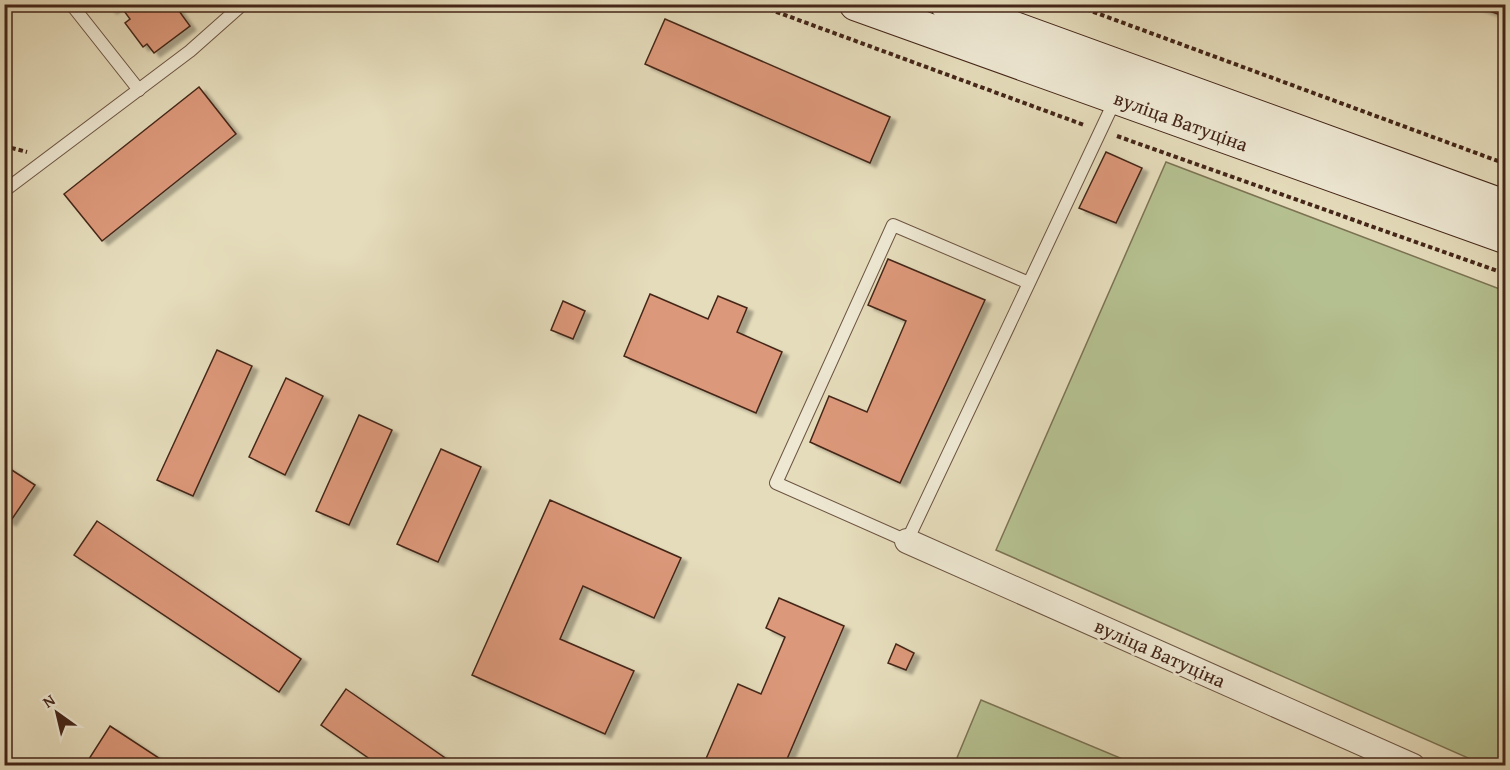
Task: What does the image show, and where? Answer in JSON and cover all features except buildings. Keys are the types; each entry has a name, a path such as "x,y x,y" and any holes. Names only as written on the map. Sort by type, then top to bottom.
{"street":[{"name":"вуліца Ватуціна","path":"856,4 1506,237"},
{"name":"вуліца Ватуціна","path":"947,4 1506,207"},
{"name":"вуліца Ватуціна","path":"907,541 1413,765"}],"lane":[{"path":"70,4 139,90"},
{"path":"4,191 190,51 243,4"},
{"path":"1029,283 893,225 776,483 907,541 1029,283 1116,98"}],"path":[{"path":"755,4 1506,274"},
{"path":"1072,4 1506,164"}],"green space":[{"path":"1166,162 1505,291 1505,765 1484,765 996,550"},
{"path":"981,700 1137,765 954,765"}]}
